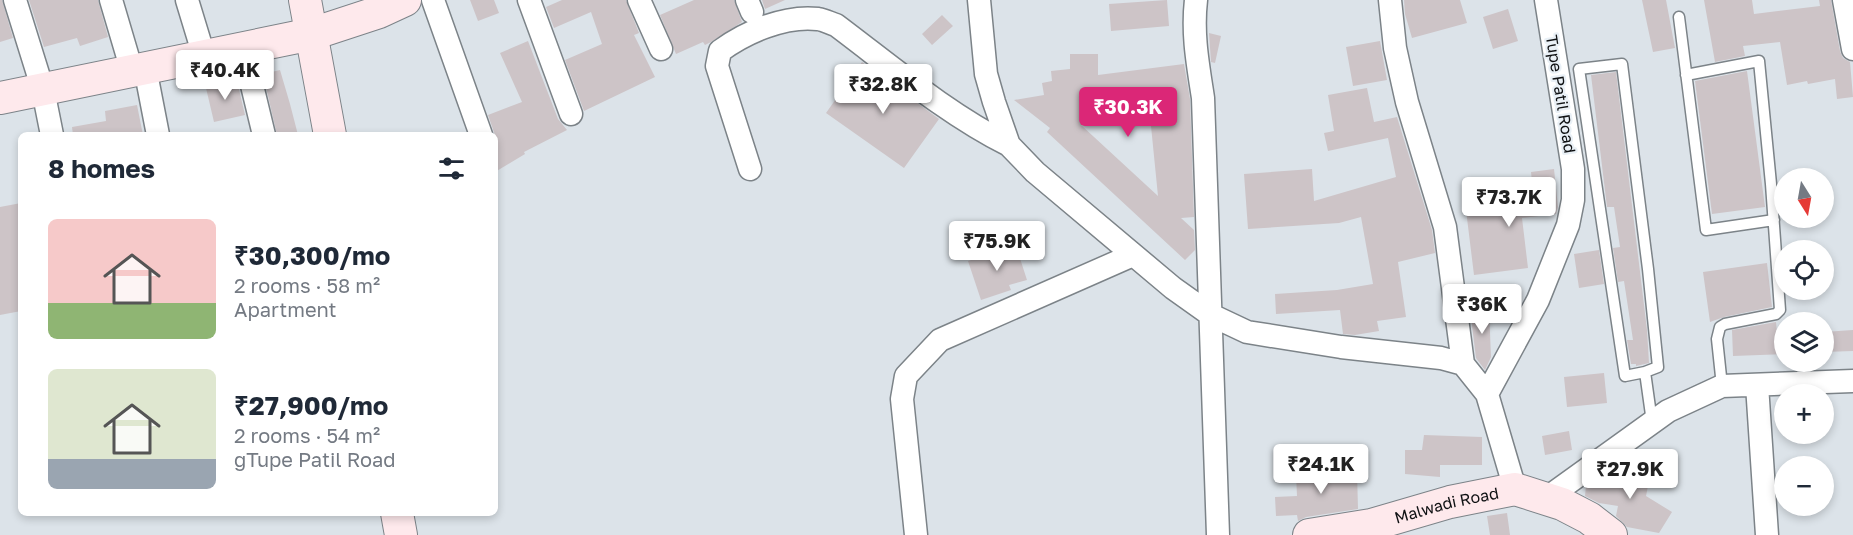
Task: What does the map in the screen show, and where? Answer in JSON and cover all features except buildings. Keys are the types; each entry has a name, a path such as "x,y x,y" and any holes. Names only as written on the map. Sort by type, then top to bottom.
{"street":[{"path":"15,0 43,90 51,132"},
{"path":"111,0 138,70 157,132"},
{"path":"187,0 204,56"},
{"path":"305,0 329,132"},
{"path":"0,98 312,34 379,12 405,0"},
{"path":"433,0 480,132"},
{"path":"529,0 571,114"},
{"path":"639,0 661,49"},
{"path":"1196,0 1194,34 1203,98 1218,535"},
{"path":"1390,0 1395,48 1407,102 1445,227 1463,364 1487,394 1515,489 1562,504 1595,529"},
{"name":"Tupe Patil Road","path":"1487,394 1538,300 1568,225 1573,200 1573,170 1546,0"},
{"path":"1844,0 1853,50"},
{"path":"981,1 986,74 1009,145"},
{"path":"750,169 717,66 720,51 732,42 766,27 798,19 818,19 836,25 952,111 987,134 1009,145 1035,172 1133,255 1211,315 1247,332 1341,347 1441,358 1463,364"},
{"path":"243,48 263,132"},
{"path":"916,535 902,399 906,376 940,340 1133,255"},
{"path":"1547,498 1668,411 1722,386 1853,381"},
{"path":"1757,385 1767,535"},
{"name":"Malwadi Road","path":"1309,535 1371,530 1450,502 1515,489"},
{"path":"398,516 401,535"}],"lane":[{"path":"1678,17 1706,230 1774,220 1759,61 1686,75"},
{"path":"1623,64 1658,367 1645,372 1625,376 1579,69 1623,64"},
{"path":"1722,386 1717,339 1719,327 1776,314 1780,310 1775,228"},
{"path":"1645,372 1652,423"}]}
